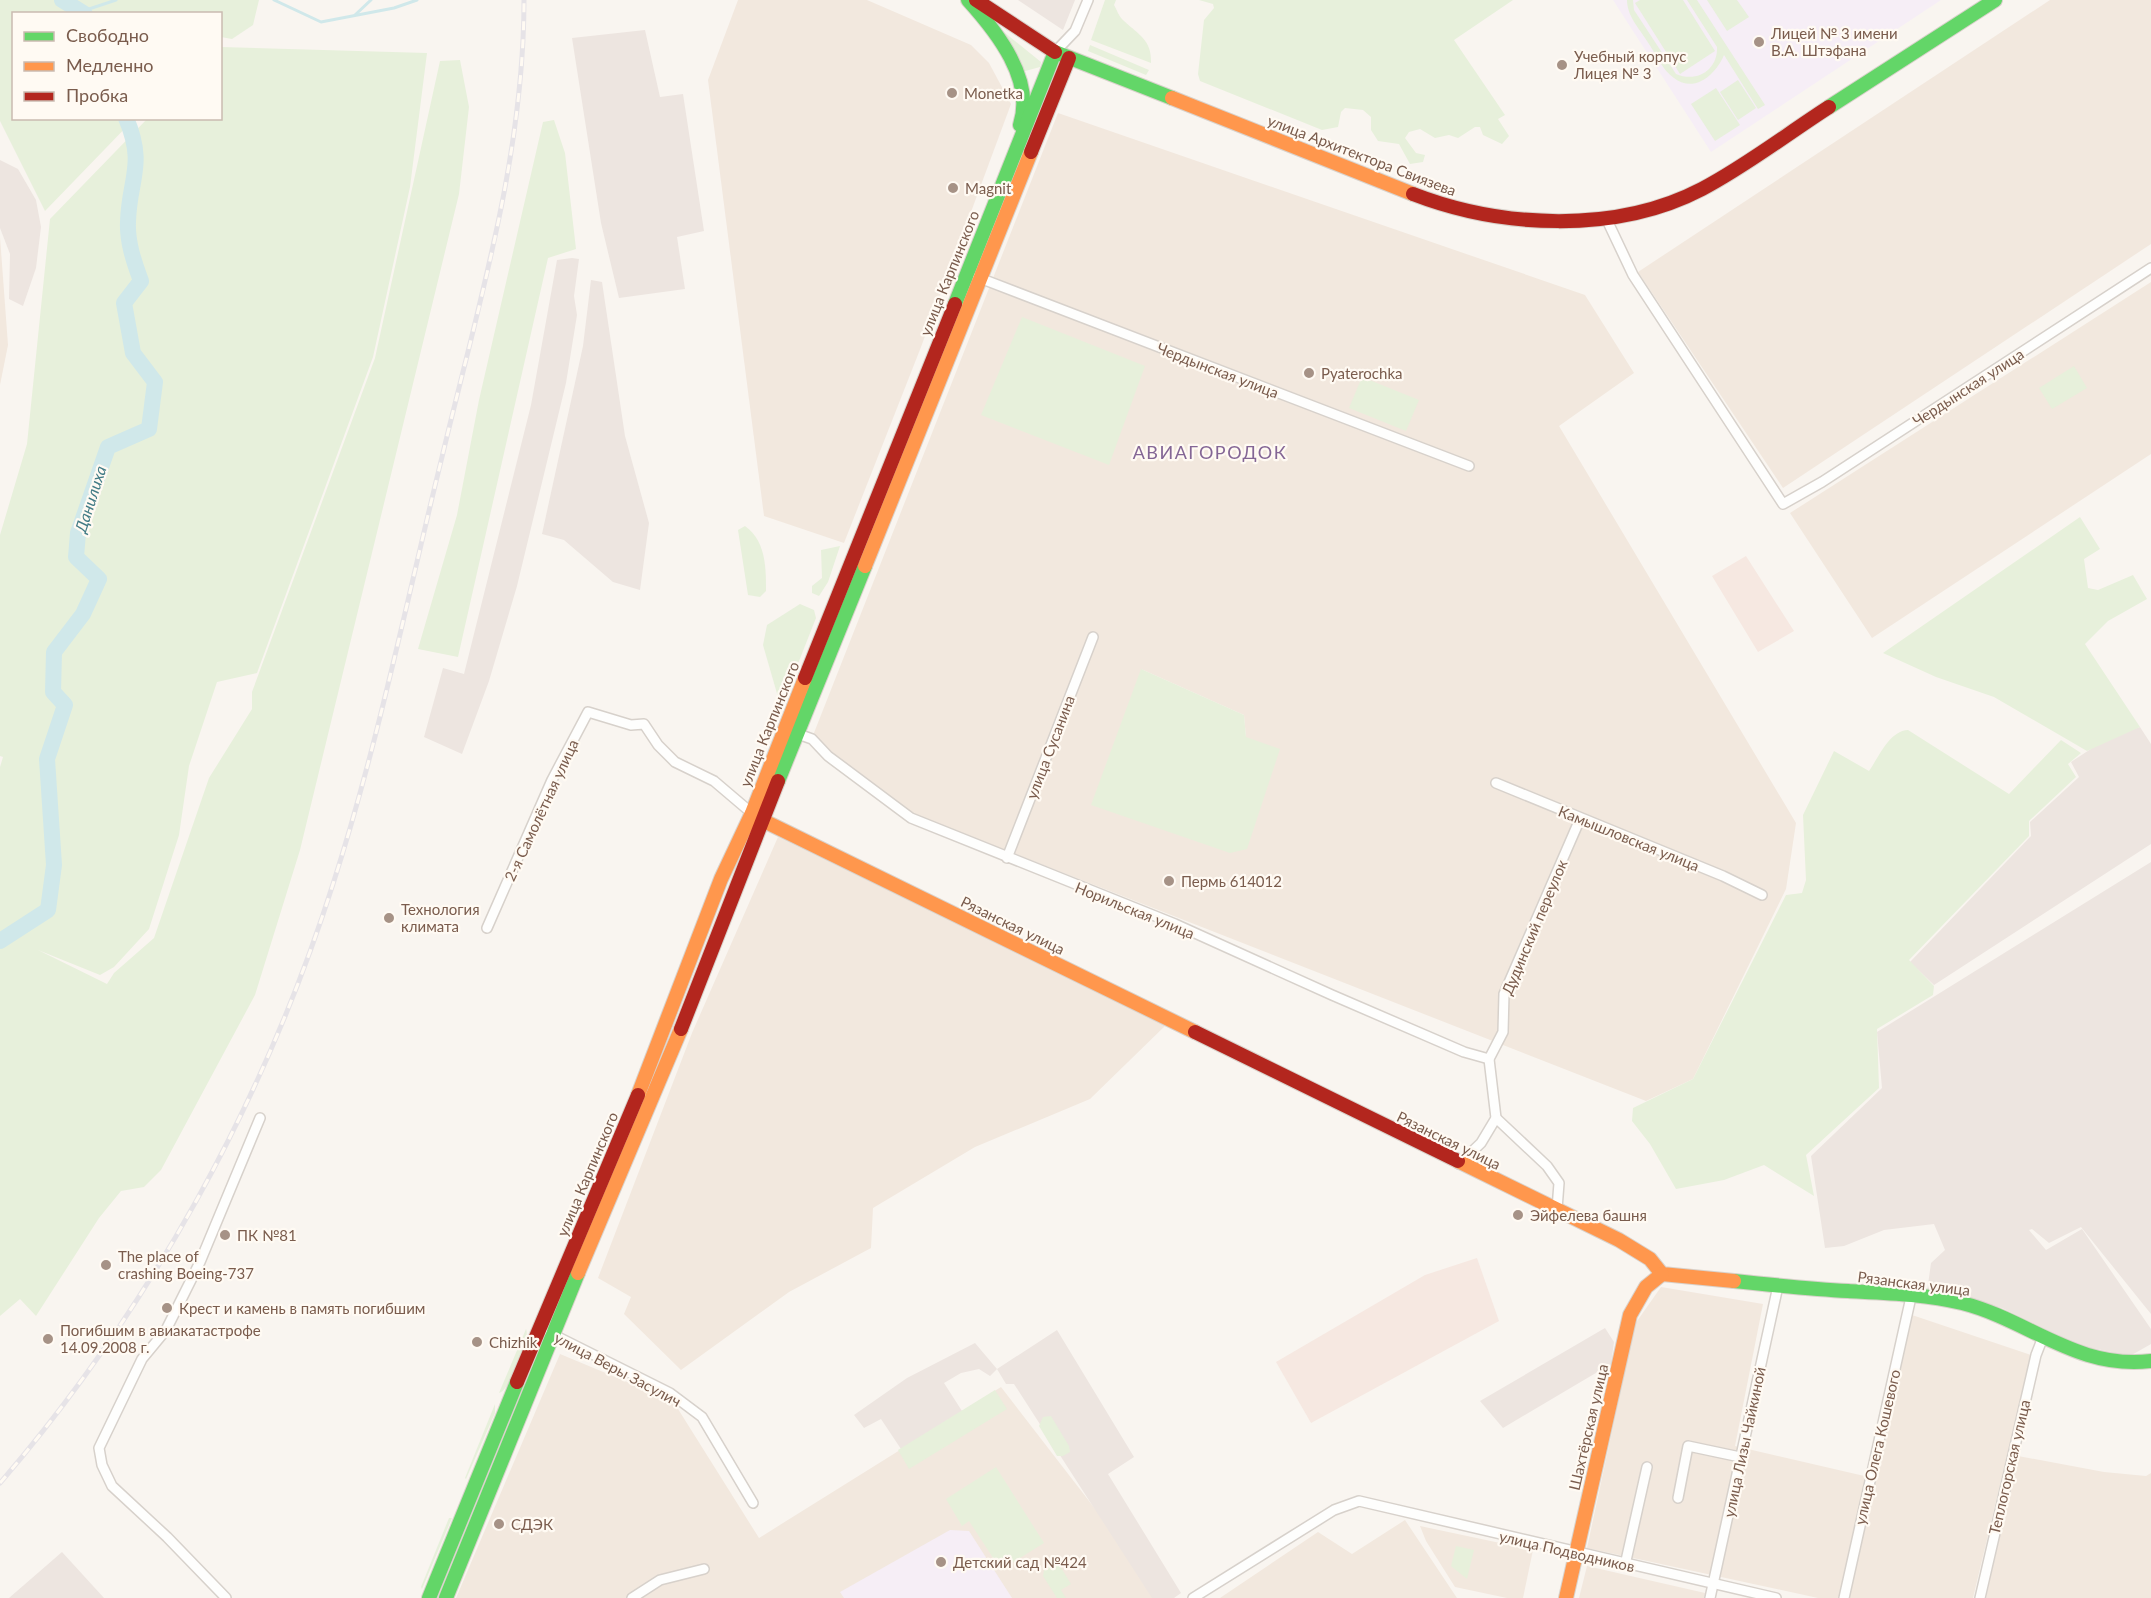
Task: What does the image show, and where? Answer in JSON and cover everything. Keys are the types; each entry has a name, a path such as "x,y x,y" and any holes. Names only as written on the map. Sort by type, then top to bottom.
{"main road":[{"path":"968,0 998,37 1024,93 1025,107 1016,137 1016,149"},
{"name":"улица Архитектора Свиязева","path":"976,0 1054,52 1434,202 1489,216 1521,219 1606,218 1657,207 1702,189 1995,0"},
{"name":"улица Карпинского","path":"885,499 967,273 1054,52"},
{"name":"улица Карпинского","path":"446,1598 706,969 758,817 885,499 980,279 1069,58"},
{"name":"улица Карпинского","path":"429,1598 630,1116 721,879 758,817 798,734 871,534"},
{"name":"Рязанская улица","path":"758,817 1459,1164 1557,1209 1650,1258 1662,1274 1911,1296 1976,1307 2000,1315 2043,1337 2100,1360 2123,1364 2151,1361"},
{"path":"688,964 696,957 701,957 706,969"},
{"name":"Шахтёрская улица","path":"1566,1598 1630,1315 1646,1287 1662,1274"},
{"path":"483,1464 489,1471 499,1466"}],"street":[{"name":"улица Карпинского","path":"1054,52 1075,31 1088,0"},
{"path":"1069,58 1075,31"},
{"name":"Чердынская улица","path":"1606,218 1629,270 1783,504 1859,458 2151,268"},
{"name":"Чердынская улица","path":"967,273 1469,466"},
{"name":"улица Сусанина","path":"1007,858 1093,637"},
{"name":"2-я Самолётная улица","path":"487,928 552,780 588,712 631,725 644,724 658,745 675,762 714,781 758,817"},
{"name":"Норильская улица","path":"798,734 812,739 828,756 911,818 1175,924 1332,996 1464,1052 1489,1059"},
{"name":"Камышловская улица","path":"1496,783 1723,876 1762,895"},
{"name":"Дудинский переулок","path":"1489,1059 1503,1032 1504,994 1580,819"},
{"path":"1459,1164 1481,1143 1496,1118 1489,1059"},
{"path":"226,1598 167,1537 112,1486 102,1465 99,1448 142,1359 166,1330 200,1263 260,1118"},
{"path":"1496,1118 1548,1166 1559,1183 1557,1209"},
{"name":"улица Лизы Чайкиной","path":"1710,1598 1778,1286"},
{"name":"улица Олега Кошевого","path":"1844,1598 1911,1296"},
{"name":"улица Веры Засулич","path":"540,1329 670,1393 702,1417 753,1503"},
{"name":"Теплогорская улица","path":"1980,1598 2036,1355 2043,1337"},
{"path":"1678,1498 1688,1446 1740,1457"},
{"path":"1625,1564 1647,1467"},
{"name":"улица Подводников","path":"1193,1598 1334,1510 1359,1501 1576,1554 1776,1598"},
{"path":"632,1598 660,1580 704,1569"}],"shaded area":[{"path":"738,0 867,0 971,45 989,63 1011,104 921,347 844,543 764,516 708,80"},
{"path":"1018,0 1075,0 1063,30"},
{"name":"Лицей № 3 имени В.А. Штэфана","path":"1613,0 1941,0 1711,152"},
{"path":"2050,0 2151,0 2151,244 1783,488 1638,272"},
{"path":"645,30 660,97 683,94 704,231 677,237 685,289 619,298 601,223 572,38"},
{"path":"1058,113 1585,295 1634,373 1559,426 1796,823 1786,889 1693,1079 1646,1101 885,803 810,743","holes":["1141,669 1244,715 1246,737"]},
{"path":"0,160 18,169 36,200 41,227 36,268 23,306 9,299 10,254 0,228"},
{"path":"0,237 8,345 0,385"},
{"path":"579,259 574,296 577,315 566,383 517,586 489,681 462,754 424,737 443,668 464,674 531,405 557,260"},
{"path":"591,280 602,282 625,436 649,523 640,590 613,582 564,540 542,534 583,346"},
{"path":"2151,282 2151,454 1872,638 1790,513"},
{"path":"1746,556 1794,631 1758,652 1712,576"},
{"path":"2140,727 2151,744 2151,844 1934,985 1910,962 2031,836 2030,822 2079,777 2071,762 2109,737"},
{"path":"778,837 1166,1025 1090,1099 975,1147 873,1208 871,1248 789,1292 681,1370 624,1314 631,1297 598,1278 692,1033"},
{"path":"2151,862 2151,1314 2081,1227 2049,1243 2032,1229 2029,1230 2046,1250 2082,1229 2151,1329 2151,1344 2130,1356 2078,1345 2002,1308 1927,1292 1931,1263 1945,1250 1934,1224 1884,1230 1844,1246 1825,1248 1811,1156 1882,1088 1877,1032"},
{"path":"1477,1258 1499,1321 1311,1423 1276,1362 1425,1275"},
{"path":"1661,1287 1763,1304 1735,1446 1873,1478 1909,1314 2031,1355 1973,1598 1818,1598 1587,1548 1635,1324"},
{"path":"1605,1328 1614,1342 1611,1364 1503,1428 1480,1401"},
{"path":"1057,1330 1134,1457 1108,1474 1181,1593 1174,1598 1152,1598 1014,1384 1006,1384 997,1369"},
{"path":"975,1343 997,1369 990,1376 979,1369 961,1373 944,1383 962,1411 901,1449 881,1419 864,1428 854,1415 907,1378"},
{"path":"560,1354 673,1401 759,1538 1001,1387 1164,1598 456,1598"},
{"path":"2018,1456 2104,1472 2146,1476 2151,1473 2151,1598 1986,1598"},
{"path":"1405,1520 1457,1598 1220,1598 1318,1532 1352,1554"},
{"path":"1420,1526 1533,1550 1523,1598 1507,1598 1455,1587 1426,1541"},
{"name":"Детский сад №424","path":"950,1530 969,1531 1012,1598 844,1598 840,1592"},
{"path":"62,1552 104,1598 9,1598 54,1559"},
{"path":"1587,1566 1705,1593 1704,1598 1579,1598"}],"green space":[{"path":"0,0 259,0 253,25 232,39 222,37 222,12 12,12 12,120 133,120 45,211 0,121"},
{"path":"1105,0 1116,0 1114,5 1121,18 1147,43 1151,63 1091,40"},
{"path":"1199,0 1513,0 1454,40 1505,115 1498,119 1509,136 1502,144 1483,135 1480,127 1475,127 1458,138 1449,135 1435,138 1420,129 1409,132 1405,138 1416,153 1425,155 1423,162 1410,164 1399,144 1378,141 1371,130 1371,117 1363,110 1345,108 1341,112 1338,127 1322,130 1200,81 1198,74 1204,20 1214,8 1213,4"},
{"path":"1627,0 1633,0 1634,10 1676,74 1691,77 1710,68 1714,62 1717,47 1687,0 1697,0 1765,105 1758,109 1724,55 1716,69 1697,83 1682,82 1670,75 1634,22"},
{"path":"1640,0 1683,0 1715,51 1680,74 1635,3"},
{"path":"1707,0 1737,0 1749,17 1727,31"},
{"path":"999,28 1041,62 1040,67 1018,73"},
{"path":"1090,45 1149,70 1146,75 1088,51"},
{"path":"222,47 427,53 410,187 373,357 257,673 217,682 189,766 179,835 149,929 114,967 100,975 38,950 107,984 114,973 154,938 209,778 252,709 252,692 375,358 440,61 460,60 469,107 459,194 300,850 255,995 161,1170 144,1187 121,1191 99,1218 36,1316 20,1299 0,1316 0,767 3,757 0,756 0,535 27,444 50,219 146,120 222,120"},
{"path":"1738,80 1756,108 1738,120 1720,92"},
{"path":"1716,88 1740,125 1715,141 1691,104"},
{"path":"554,120 565,153 576,249 548,258 458,657 418,649 457,515 479,400 543,122"},
{"path":"1022,317 1145,366 1109,465 981,415"},
{"path":"2074,366 2087,388 2052,409 2039,388"},
{"path":"1362,377 1419,400 1406,431 1349,408"},
{"path":"2080,517 2100,549 2084,559 2088,588 2098,590 2133,575 2147,599 2108,621 2085,644 2140,727 2087,751 1994,697 1936,677 1883,653"},
{"path":"745,526 757,539 763,556 766,591 760,597 748,595 738,530"},
{"path":"840,546 828,582 819,596 812,593 812,586 822,578 821,550"},
{"path":"800,604 814,610 816,618 788,689 778,697 763,645 767,625"},
{"path":"1141,669 1244,715 1246,737 1280,749 1247,849 1230,853 1091,805"},
{"path":"1908,730 2009,794 2061,740 2081,753 2068,764 2076,777 2029,821 2029,836 1909,960 1934,986 1933,995 1877,1029 1879,1088 1806,1155 1814,1196 1764,1165 1724,1180 1676,1189 1650,1144 1632,1121 1633,1108 1693,1079 1786,895 1802,893 1806,880 1803,815 1834,751 1869,771 1890,740 1901,731"},
{"path":"526,1329 525,1343 514,1374 504,1390 499,1393"},
{"path":"995,1390 1007,1409 909,1469 898,1450"},
{"path":"495,1404 495,1413 466,1479 465,1478"},
{"path":"1051,1416 1069,1446 1070,1452 1063,1456 1057,1456 1039,1426 1043,1417"},
{"path":"996,1467 1044,1543 1001,1570 969,1521 962,1526 946,1499"},
{"path":"449,1518 452,1518 422,1589 421,1587"},
{"path":"1456,1546 1474,1550 1467,1579 1451,1566"},
{"path":"1057,1561 1071,1584 1061,1590 1066,1598 1057,1598 1043,1576 1044,1570"}],"waterway":[{"name":"Данилиха","path":"62,0 82,12"},
{"path":"83,11 116,0"},
{"path":"274,0 321,22 394,8 417,0"},
{"path":"355,15 371,0"},
{"name":"Данилиха","path":"0,941 48,910 54,865 47,759 65,705 53,692 54,652 83,614 99,579 76,557 78,533 108,447 149,429 155,382 133,353 124,303 141,281 129,237 129,207 136,160 132,134 127,120"}],"railway":[{"path":"0,1483 54,1417 105,1347 153,1275 237,1124 273,1045 305,965 333,884 364,778 497,230 516,116 522,58 524,0"}],"traffic: fast":[{"path":"968,0 1001,42 1018,74 1023,108 1020,125"},
{"path":"1829,107 1995,0"},
{"path":"955,304 1055,52 1172,98"},
{"path":"778,781 865,566"},
{"path":"446,1598 578,1273"},
{"path":"1734,1281 1905,1294 1948,1300 2009,1320 2076,1351 2124,1362 2151,1361"},
{"path":"429,1598 517,1382"}],"traffic: slow":[{"path":"1172,98 1413,194"},
{"path":"865,566 1031,152"},
{"path":"638,1095 721,879 752,813 805,678"},
{"path":"764,821 1195,1032"},
{"path":"578,1273 681,1029"},
{"path":"1458,1161 1619,1240 1650,1259 1662,1274 1734,1281"},
{"path":"1566,1598 1630,1315 1646,1287 1662,1274"}],"traffic: jam":[{"path":"976,0 1055,52"},
{"path":"1031,152 1069,58"},
{"path":"1413,194 1483,214 1520,219 1558,221 1633,214 1669,204 1702,189 1829,107"},
{"path":"805,678 955,304"},
{"path":"681,1029 778,781"},
{"path":"1195,1032 1458,1161"},
{"path":"517,1382 638,1095"}],"place":[{"name":"Лицей № 3 имени В.А. Штэфана","path":"1759,42"},
{"name":"Учебный корпус Лицея № 3","path":"1562,65"},
{"name":"Monetka","path":"952,93"},
{"name":"Magnit","path":"953,188"},
{"name":"Pyaterochka","path":"1309,373"},
{"name":"Пермь 614012","path":"1169,881"},
{"name":"Технология климата","path":"389,918"},
{"name":"Эйфелева башня","path":"1518,1215"},
{"name":"ПК №81","path":"225,1235"},
{"name":"The place of crashing Boeing-737","path":"106,1265"},
{"name":"Крест и камень в память погибшим","path":"167,1308"},
{"name":"Погибшим в авиакатастрофе 14.09.2008 г.","path":"48,1339"},
{"name":"Chizhik","path":"477,1342"},
{"name":"СДЭК","path":"499,1524"},
{"name":"Детский сад №424","path":"941,1562"}],"district":[{"name":"АВИАГОРОДОК","path":"1210,452"}]}
